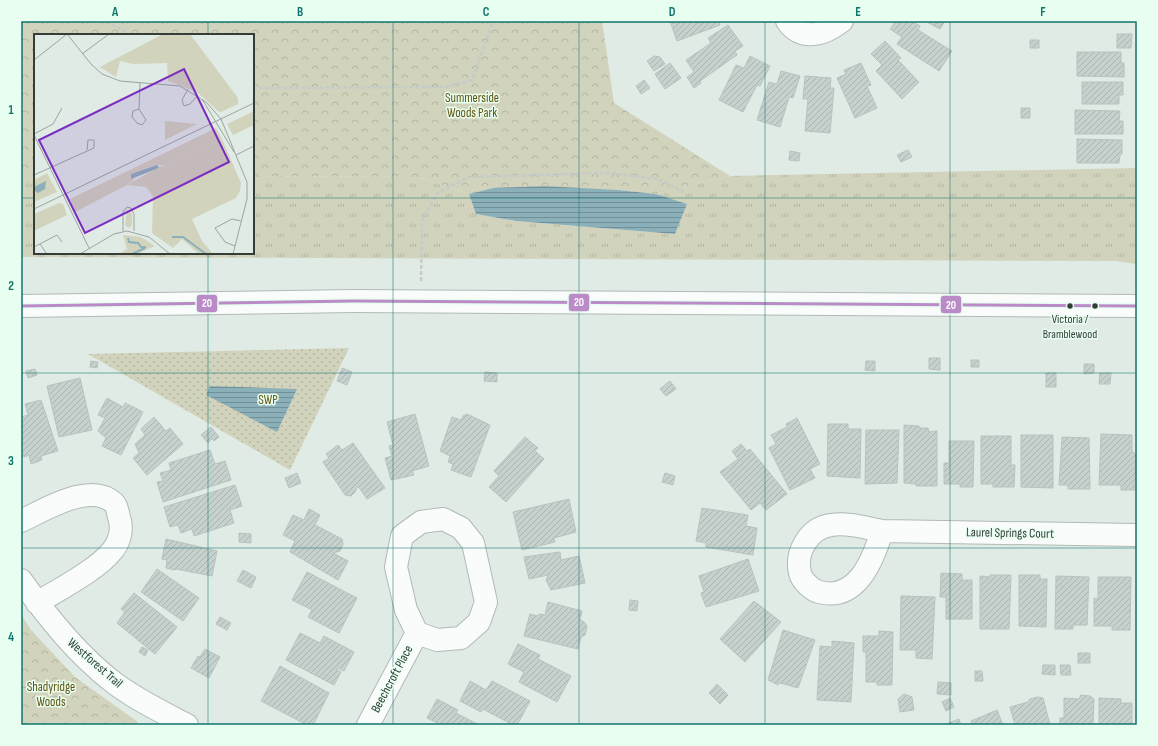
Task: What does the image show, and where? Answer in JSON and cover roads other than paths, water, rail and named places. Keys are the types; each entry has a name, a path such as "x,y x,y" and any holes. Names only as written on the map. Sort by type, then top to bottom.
{"street":[{"path":"787,21 791,27 804,34 818,34 830,30 842,21"},
{"path":"21,306 421,301 1137,306"},
{"path":"21,521 68,499 87,495 102,495 115,504 121,522 120,537 112,552 94,567 37,603"},
{"name":"Beechcroft Place","path":"443,519 461,528 473,543 486,602 479,622 461,638 437,640 417,633 406,610 396,567 402,536 421,522 443,519"},
{"name":"Laurel Springs Court","path":"882,531 1137,535"},
{"name":"Westforest Trail","path":"21,580 37,603 76,649 114,682 187,725"},
{"name":"Beechcroft Place","path":"368,725 417,633"}],"water":[{"path":"544,186 618,190 656,194 687,204 675,234 516,221 476,214 469,194 493,188"},
{"path":"210,386 297,389 277,432 206,395"}],"place":[{"name":"Victoria / Bramblewood","path":"1070,306"}],"park label":[{"name":"Summerside Woods Park","path":"472,106"},
{"name":"SWP","path":"268,400"},
{"name":"Shadyridge Woods","path":"51,694"}]}
